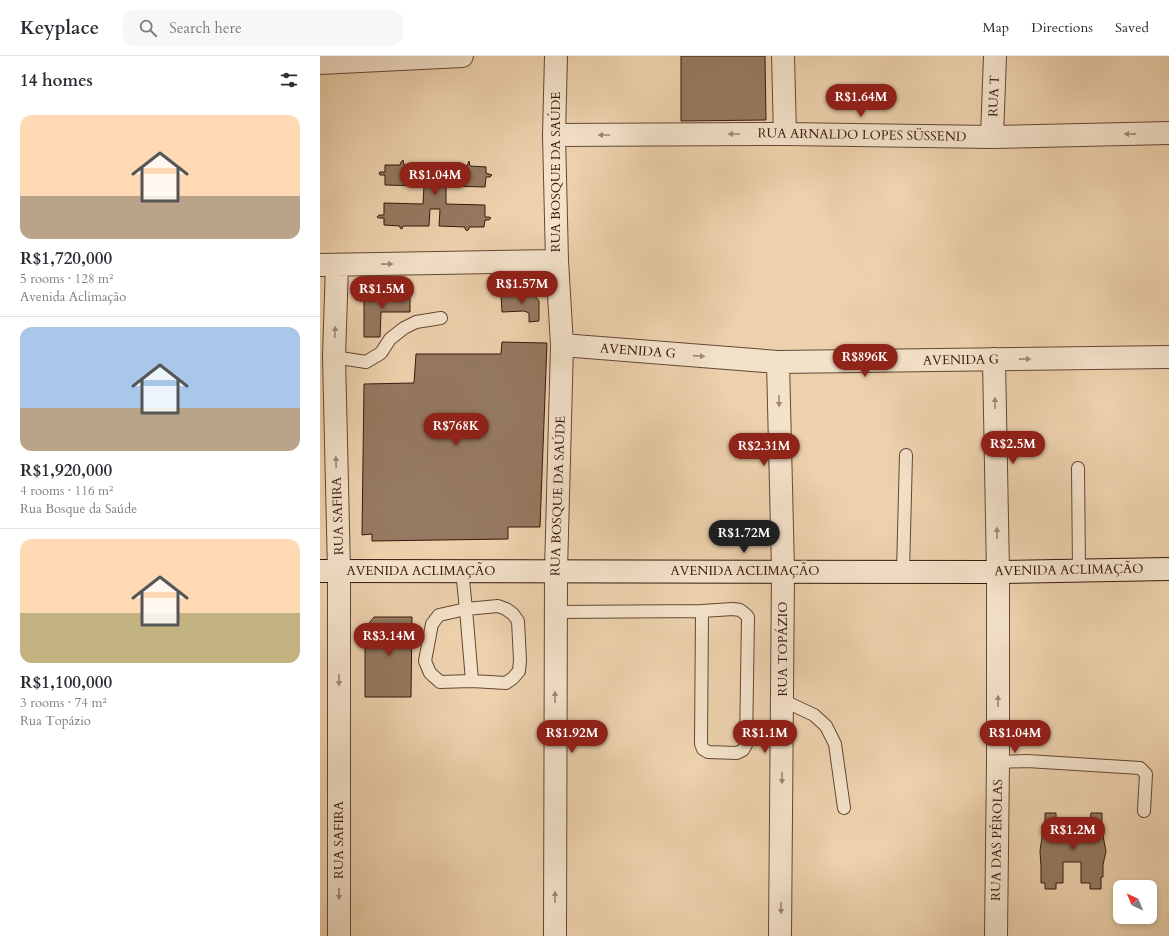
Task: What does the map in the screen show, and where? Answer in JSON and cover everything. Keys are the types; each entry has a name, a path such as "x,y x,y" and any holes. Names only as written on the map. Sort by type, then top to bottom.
{"street":[{"path":"320,63 462,56"},
{"name":"RUA BOSQUE DA SAÚDE","path":"555,936 556,571 562,345 557,261 554,135 556,56"},
{"path":"783,56 785,134"},
{"name":"RUA T","path":"992,137 995,56"},
{"name":"RUA ARNALDO LOPES SÜSSEND","path":"554,135 785,134 992,137 1169,133"},
{"path":"329,265 557,261"},
{"name":"RUA SAFIRA","path":"329,265 334,357 330,571 339,936"},
{"name":"AVENIDA G","path":"562,345 778,362 1169,357"},
{"name":"RUA DAS PÉROLAS","path":"994,359 998,572 996,936"},
{"name":"RUA TOPÁZIO","path":"778,362 783,571 780,936"},
{"name":"AVENIDA ACLIMAÇÃO","path":"330,571 998,572 1169,569"}],"lane":[{"path":"334,357 366,362 381,353 390,339 404,328 416,322 441,318"},
{"path":"903,572 906,454"},
{"path":"1078,468 1079,570"},
{"path":"462,571 472,681"},
{"path":"498,606 513,614 518,621 520,660 519,671 506,683 472,681 440,682 430,673 424,661 432,624 439,615 466,609 498,606"},
{"path":"556,612 702,611 732,609 744,612 748,617 746,745 743,750 737,753 708,752 703,749 701,744 702,611"},
{"path":"782,700 814,715 826,726 835,744 844,808"},
{"path":"998,762 1027,762 1140,768 1146,774 1144,811"}],"building":[{"path":"681,56 765,56 766,120 681,121"},
{"path":"403,160 404,165 430,166 430,183 441,183 441,166 467,166 469,161 470,166 486,167 486,173 492,175 490,177 486,177 485,187 446,186 446,204 485,205 485,217 491,218 489,220 485,220 484,227 469,227 467,231 465,227 439,226 440,209 430,209 429,226 403,226 402,229 400,226 384,225 384,218 377,217 379,215 384,215 384,203 423,204 424,186 385,185 385,175 380,175 379,173 385,172 385,165 400,165"},
{"path":"364,293 410,293 410,312 381,312 380,337 364,337"},
{"path":"527,294 535,296 539,301 539,321 529,322 529,313 524,311 502,312 501,295"},
{"path":"502,342 547,343 540,527 508,527 508,539 372,541 372,534 362,535 364,384 414,383 416,354 501,354"},
{"path":"374,617 412,617 411,697 365,697 365,628"},
{"path":"1045,813 1056,813 1056,819 1064,819 1063,840 1081,840 1082,819 1090,819 1091,813 1102,813 1103,836 1106,851 1103,865 1103,877 1101,877 1101,889 1090,889 1090,883 1081,883 1081,862 1063,862 1063,883 1056,883 1056,889 1045,889 1045,883 1041,883 1040,851 1042,825 1045,825"}]}
